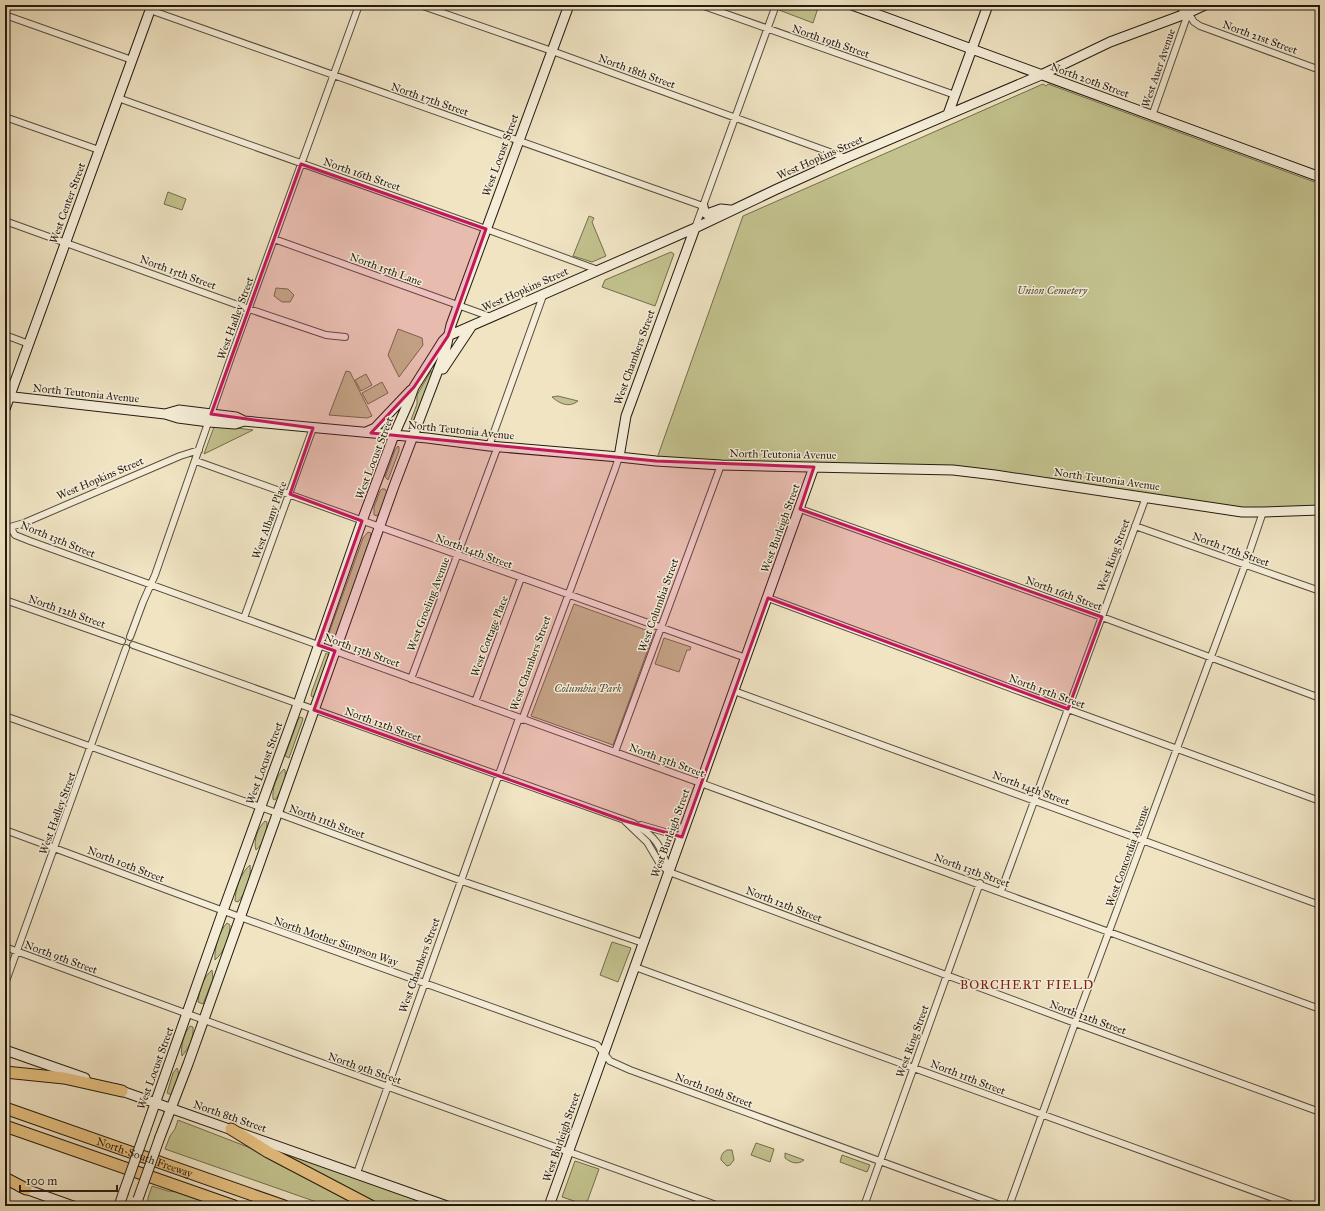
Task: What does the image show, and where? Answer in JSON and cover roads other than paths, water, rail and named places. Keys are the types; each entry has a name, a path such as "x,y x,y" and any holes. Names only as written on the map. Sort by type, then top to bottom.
{"highway":[{"path":"5,1072 64,1078 122,1091"},
{"name":"North-South Freeway","path":"5,1108 284,1206"},
{"name":"North-South Freeway","path":"5,1126 234,1206"},
{"path":"231,1130 268,1152 371,1206"},
{"path":"5,1178 26,1189"}],"main road":[{"name":"West Locust Street","path":"137,1202 204,1020 379,527 445,352 448,336 458,306 569,5"},
{"name":"North 20th Street","path":"852,5 1320,177"},
{"path":"948,114 988,5"},
{"name":"West Hopkins Street","path":"448,336 694,228 846,158 1040,75 1110,42 1190,9 1205,5"},
{"name":"West Center Street","path":"5,409 7,397 29,344 151,8"},
{"path":"703,206 704,212 707,214 721,209 732,211"},
{"name":"West Chambers Street","path":"619,457 626,416 694,228"},
{"path":"433,384 471,327"},
{"name":"West Locust Street","path":"119,1206 362,521 394,435 414,387 443,341 448,336"},
{"path":"365,432 375,428 414,387"},
{"name":"North Teutonia Avenue","path":"7,397 165,414 179,410 210,418 236,417 244,421 656,461 721,465 953,470 1242,512 1320,510"},
{"name":"West Burleigh Street","path":"549,1206 814,467"},
{"name":"North 8th Street","path":"5,1050 447,1206"},
{"path":"5,1182 73,1206"}],"street":[{"name":"West Hadley Street","path":"130,637 151,585 196,461 210,418 359,5"},
{"name":"North 18th Street","path":"420,5 552,51 846,158"},
{"name":"North 19th Street","path":"701,5 955,95"},
{"name":"West Chambers Street","path":"694,228 776,5"},
{"name":"North 21st Street","path":"1176,5 1190,9 1194,22 1200,26 1320,70"},
{"name":"North 17th Street","path":"151,8 334,76 703,206"},
{"name":"West Auer Avenue","path":"1152,116 1190,9"},
{"path":"5,15 132,60"},
{"name":"North 16th Street","path":"118,98 598,270"},
{"path":"5,116 99,150"},
{"name":"North 15th Street","path":"5,221 249,309 326,335 345,338"},
{"name":"North 15th Lane","path":"274,239 491,317"},
{"name":"West Groeling Avenue","path":"411,679 457,556 544,293"},
{"path":"5,335 29,344"},
{"name":"West Albany Place","path":"244,618 313,428"},
{"name":"West Hopkins Street","path":"10,527 24,523 180,456 199,450"},
{"name":"West Chambers Street","path":"357,1174 426,983 498,776 616,469 619,457"},
{"name":"North 14th Street","path":"196,461 457,556 746,658"},
{"name":"West Columbia Street","path":"615,752 721,465"},
{"name":"West Ring Street","path":"1001,891 1146,497"},
{"name":"North 16th Street","path":"800,509 1102,617 1320,698"},
{"name":"West Concordia Avenue","path":"1009,1206 1041,1115 1245,565 1263,512"},
{"name":"North 17th Street","path":"1135,526 1320,591"},
{"name":"North 13th Street","path":"10,527 19,537 980,883 1320,1009"},
{"name":"West Cottage Place","path":"475,702 521,578"},
{"name":"North 15th Street","path":"768,598 1320,801"},
{"name":"North 12th Street","path":"5,600 122,641"},
{"path":"130,637 134,641 134,645 131,648 126,648 123,646 122,641 124,638 130,637"},
{"name":"North 12th Street","path":"134,645 633,823 644,830 657,842 663,852 669,872"},
{"name":"West Hadley Street","path":"5,984 92,746 126,648"},
{"name":"North 14th Street","path":"734,691 1320,905"},
{"name":"North 11th Street","path":"5,716 261,807 462,881 643,943"},
{"name":"North 12th Street","path":"625,821 647,842 660,864 669,872 946,976 1320,1112"},
{"path":"633,823 682,837"},
{"name":"North 10th Street","path":"5,830 240,917"},
{"name":"West Ring Street","path":"864,1206 980,883"},
{"name":"North Mother Simpson Way","path":"240,917 426,983"},
{"name":"North 9th Street","path":"5,947 719,1206"},
{"name":"North 11th Street","path":"635,967 1295,1206"},
{"name":"North 10th Street","path":"426,983 597,1045 610,1061 630,1070 1003,1206"}],"district":[{"name":"BORCHERT FIELD","path":"1027,984"}],"park label":[{"name":"Union Cemetery","path":"1052,290"},
{"name":"Columbia Park","path":"588,688"}]}
